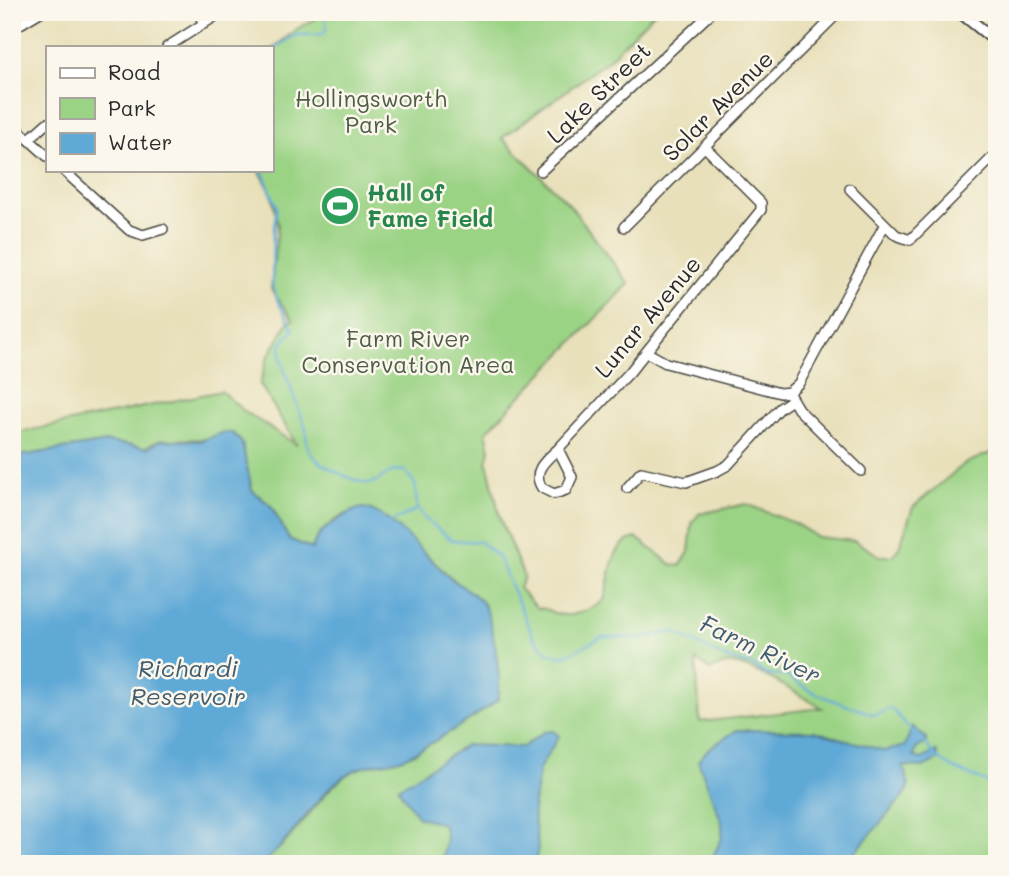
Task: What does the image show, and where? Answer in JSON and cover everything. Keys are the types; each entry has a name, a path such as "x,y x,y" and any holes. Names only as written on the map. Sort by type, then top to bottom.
{"main road":[{"path":"960,12 997,42"}],"street":[{"path":"12,29 40,12"},
{"path":"198,12 204,23"},
{"path":"169,46 222,12"},
{"name":"Lake Street","path":"541,171 712,12"},
{"name":"Solar Avenue","path":"624,227 839,12"},
{"path":"12,124 46,155"},
{"path":"29,139 46,124"},
{"name":"Lunar Avenue","path":"558,449 570,468 572,480 566,490 554,494 542,488 537,475 541,466 646,352 762,207 705,147"},
{"path":"850,189 885,224 906,240 915,237 997,153"},
{"path":"65,172 129,230 143,234 163,229"},
{"path":"628,488 642,472 686,482 728,465 791,396 885,224"},
{"path":"646,352 666,363 791,396 862,471"}],"green space":[{"path":"327,12 655,12 607,61 502,138 569,204 629,284 486,432 490,450 487,462 501,521 524,577 519,588 537,608 563,615 582,612 604,600 616,554 628,541 637,538 671,564 680,566 689,552 692,523 699,514 746,504 794,523 817,537 855,541 880,556 892,556 899,548 913,507 964,464 997,450 997,864 261,864 284,844 330,789 348,773 370,764 413,754 495,702 499,687 494,642 484,605 373,511 355,511 336,520 321,533 312,549 289,539 271,506 252,490 242,443 208,439 161,440 143,448 108,442 12,457 12,434 221,391 245,412 297,445 260,384 267,359 288,322 293,320 271,289 278,225 271,192 260,172 273,172 273,48 297,29","holes":["696,660 711,670 721,665 748,668 822,708 700,722"]}],"water":[{"name":"Richardi Reservoir","path":"222,433 233,433 242,443 252,490 271,506 289,539 312,549 319,535 326,529 351,512 363,508 395,525 450,578 479,599 487,612 496,651 498,699 468,721 411,754 357,769 338,781 316,803 285,842 261,864 12,864 12,457 108,442 148,448 161,440 201,441"},
{"path":"912,726 926,738 926,743 916,749 914,757 922,759 936,751 939,759 923,767 903,766 909,785 907,792 845,864 709,864 722,838 722,823 698,761 708,749 737,730 814,731 885,751 905,746"},
{"path":"553,731 559,736 539,769 533,810 538,848 535,864 442,864 446,837 443,824 418,817 398,788 466,745 523,747 544,732"}],"waterway":[{"name":"Farm River","path":"273,49 296,35 323,34 326,30 326,12"},
{"name":"Farm River","path":"263,172 277,207 273,235 272,282 278,302 294,330 283,342 281,354 306,430 308,447 317,460 337,472 365,483 374,482 393,472 405,471 415,484 417,506 424,518 452,540 480,542 498,557 535,640 550,654 565,656 602,637 638,638 674,632 723,657 754,666 766,675 786,675 817,694 840,703 875,715 891,708 911,731"},
{"path":"389,523 418,509"},
{"name":"Farm River","path":"924,742 933,753"},
{"name":"Farm River","path":"938,758 997,788"}],"place":[{"name":"Hall of Fame Field","path":"340,206"}],"park label":[{"name":"Hollingsworth Park","path":"371,112"},
{"name":"Farm River Conservation Area","path":"408,352"}]}
